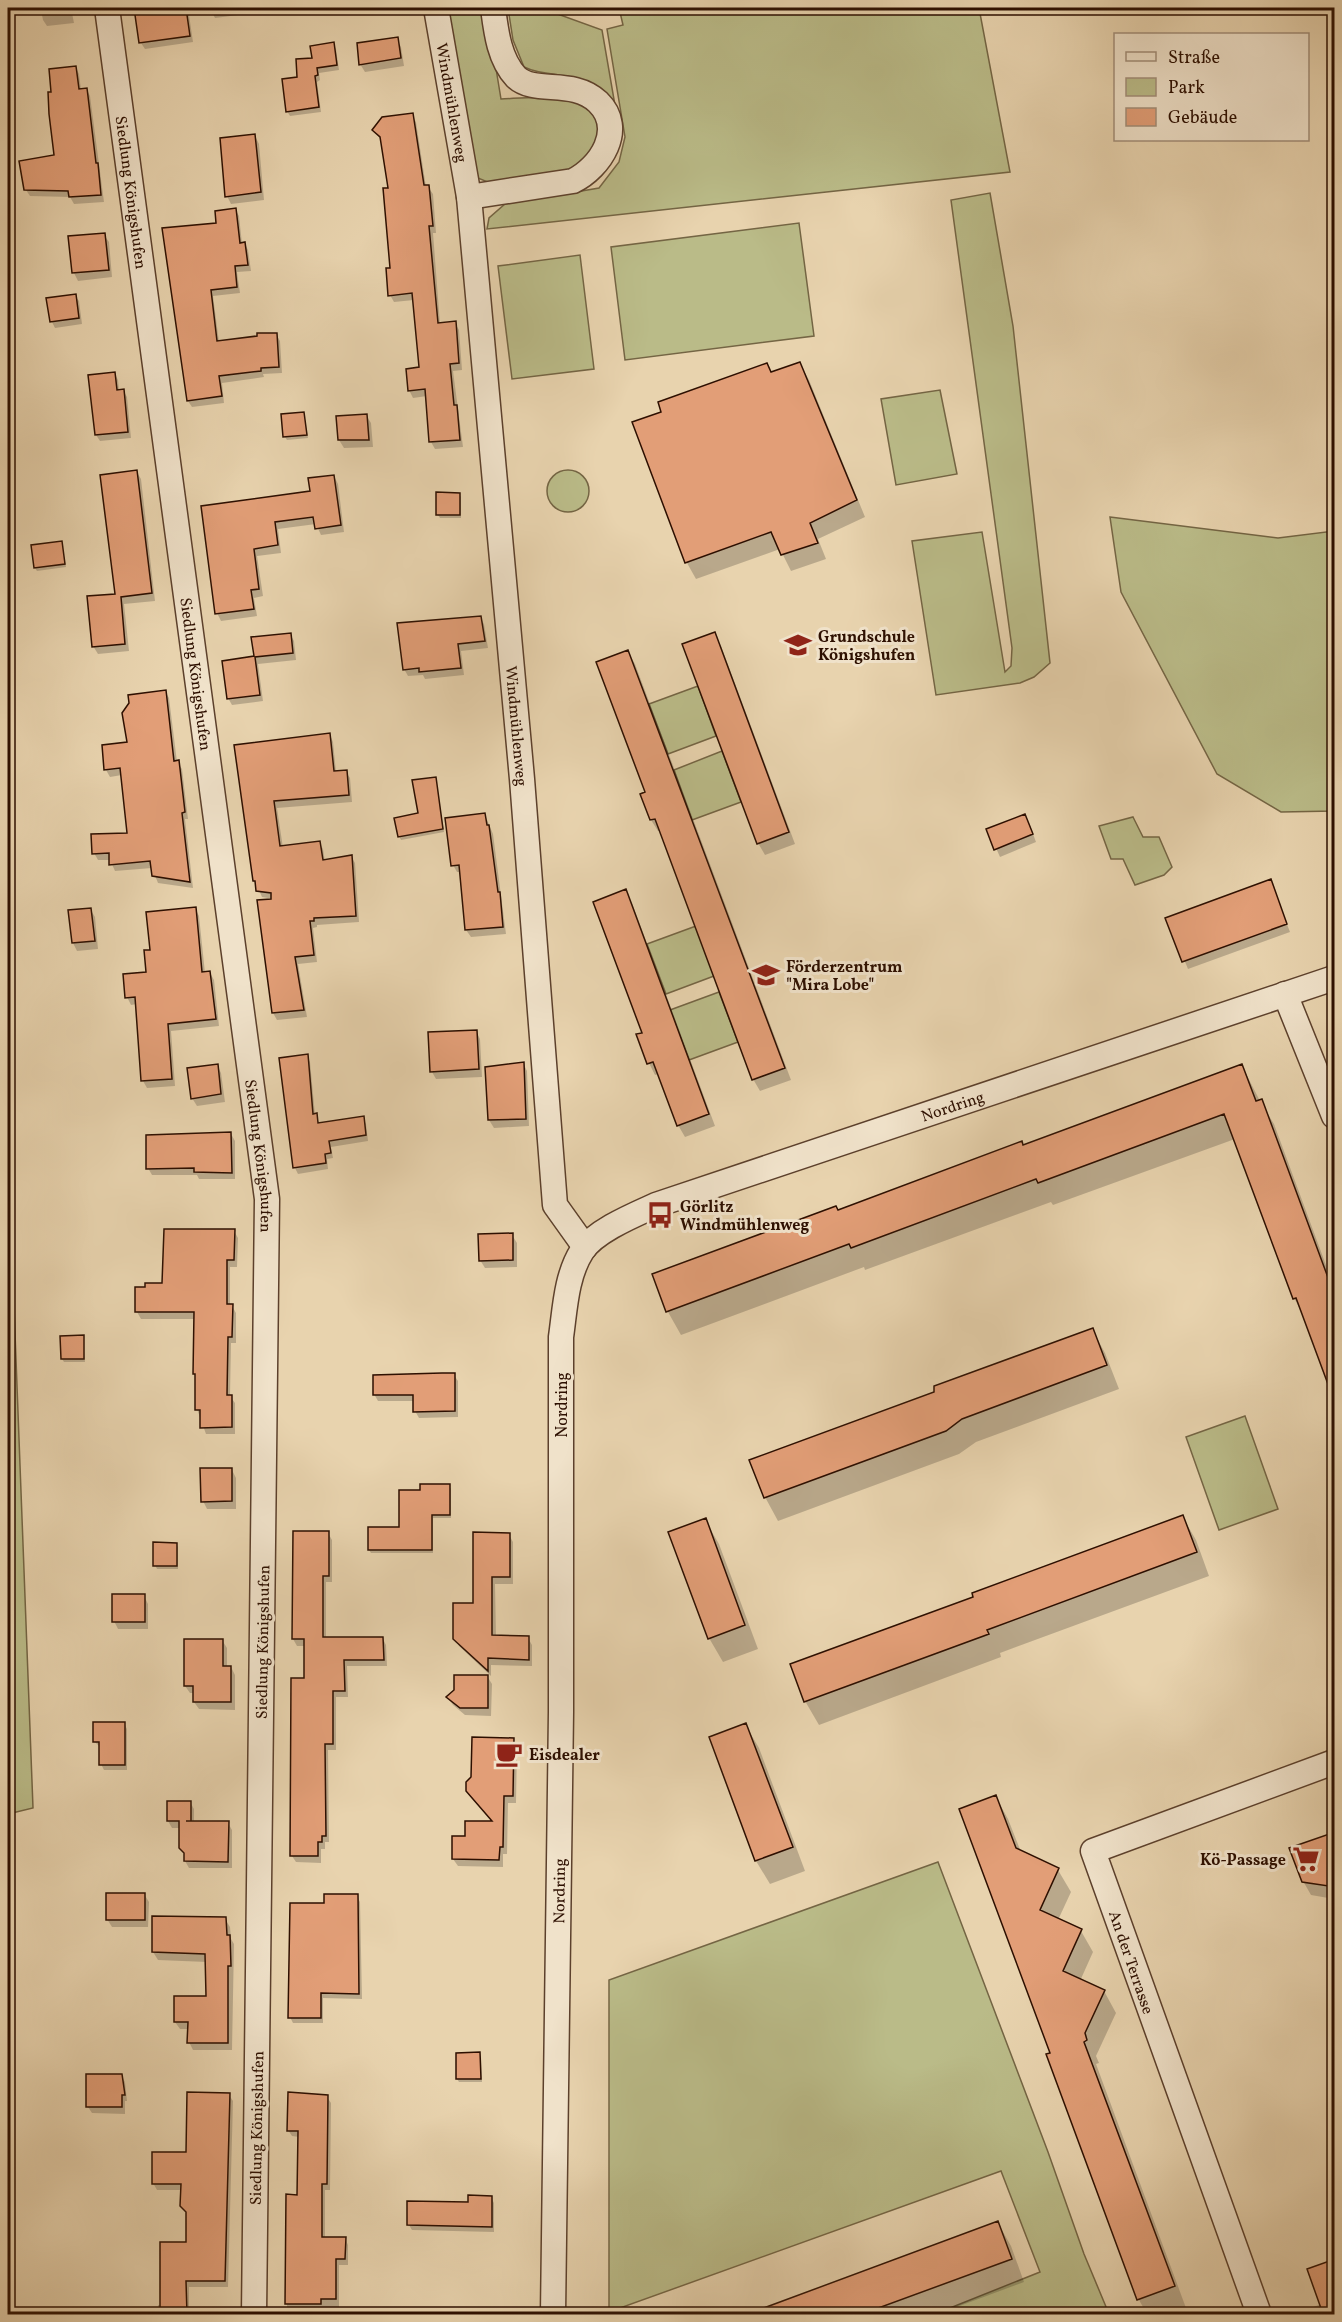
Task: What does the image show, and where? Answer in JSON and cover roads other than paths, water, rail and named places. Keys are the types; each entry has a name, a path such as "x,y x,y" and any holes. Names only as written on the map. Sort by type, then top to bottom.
{"street":[{"name":"Siedlung Königshufen","path":"107,8 267,1198 254,2314"},
{"name":"Windmühlenweg","path":"436,8 469,197 522,779 555,1205 585,1247"},
{"path":"469,197 573,181 586,175 596,164 604,154 609,140 609,126 605,110 597,101 581,91 562,86 529,84 517,78 508,65 498,42 493,8"},
{"name":"Nordring","path":"553,2314 561,1712 561,1337 567,1290 576,1262 585,1247 607,1229 656,1204 1335,978"},
{"path":"1285,994 1335,1116"},
{"name":"An der Terrasse","path":"1259,2314 1093,1851 1335,1761"}],"place":[{"name":"Grundschule Königshufen","path":"798,645"},
{"name":"Förderzentrum \"Mira Lobe\"","path":"766,975"},
{"name":"Görlitz Windmühlenweg","path":"660,1215"},
{"name":"Eisdealer","path":"509,1754"},
{"name":"Kö-Passage","path":"1306,1859"}]}
